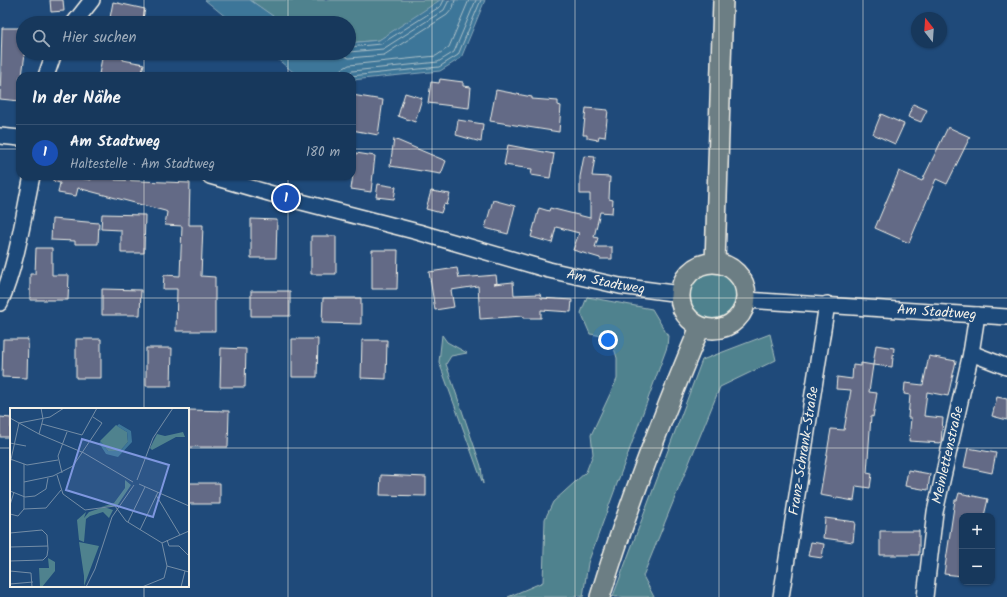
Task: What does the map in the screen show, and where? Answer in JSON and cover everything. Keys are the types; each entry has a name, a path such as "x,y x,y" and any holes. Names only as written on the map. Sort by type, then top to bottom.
{"main road":[{"path":"715,263 723,0"},
{"path":"715,263 727,266 738,273 745,287 746,300 741,314 730,324 713,329 700,326 690,320 685,314 681,304 680,294 682,282 689,272 700,265 715,263"},
{"path":"600,597 614,552 634,497 700,326"}],"street":[{"path":"79,16 92,0"},
{"path":"47,72 52,60"},
{"path":"0,136 16,138"},
{"path":"0,303 9,276 31,180"},
{"name":"Am Stadtweg","path":"224,180 286,198 418,232 549,270 620,286 680,294"},
{"name":"Am Stadtweg","path":"746,300 827,304 1007,317"},
{"name":"Franz-Schrank-Straße","path":"781,597 827,304"},
{"name":"Meinlettenstraße","path":"925,597 935,512 971,354 977,315"},
{"path":"971,354 1007,367"}],"green space":[{"path":"250,0 440,0 439,3 379,40 356,42 356,16 272,16"},
{"path":"708,271 718,271 732,278 739,292 739,302 732,316 718,323 708,323 698,319 691,312 687,302 687,292 691,282 698,275"},
{"path":"587,297 652,309 668,336 667,347 588,563 583,597 575,595 574,597 508,597 543,582 545,519 553,502 586,472 593,454 591,435 617,379 617,358 613,345 603,336 590,334 581,313"},
{"path":"770,334 776,360 720,387 643,576 654,597 614,597 613,596 702,360"},
{"path":"442,335 447,342 467,353 451,356 446,364 481,466 483,484 439,362"}],"water":[{"path":"205,0 250,0 273,16 224,16"},
{"path":"440,0 485,0 461,58 440,71 356,80 356,72 293,72 279,60 356,60 356,42 379,40"}],"building":[{"path":"50,0 63,0 64,11 51,12"},
{"path":"113,2 145,9 144,16 110,16"},
{"path":"2,28 16,28 16,60 24,60 23,72 16,72 16,101 0,99"},
{"path":"102,60 123,60 144,64 142,72 99,72"},
{"path":"440,79 463,82 463,86 471,87 469,108 428,103 431,82 439,83"},
{"path":"496,90 532,97 532,99 558,101 558,105 561,106 559,132 490,121"},
{"path":"405,93 422,98 415,122 398,116"},
{"path":"356,96 383,100 378,135 356,131"},
{"path":"913,104 927,110 921,122 908,117"},
{"path":"586,108 608,110 605,137 599,136 598,140 587,138 587,135 583,135"},
{"path":"881,114 904,124 895,144 873,134"},
{"path":"458,120 483,124 481,142 456,135"},
{"path":"948,127 970,137 947,184 936,179 909,243 875,228 899,171 922,181"},
{"path":"394,139 446,161 441,174 390,166"},
{"path":"508,145 554,154 550,178 531,175 532,169 504,165"},
{"path":"356,153 375,156 371,192 351,189 352,180 356,180"},
{"path":"584,156 595,157 592,176 610,177 609,199 613,200 612,213 600,212 594,237 598,238 595,247 612,247 612,259 600,259 573,250 579,233 556,227 552,243 531,237 539,208 549,211 550,208 590,218 590,194 580,194 580,177"},
{"path":"115,180 190,183 189,225 203,225 201,276 215,277 215,331 176,331 177,289 163,289 164,275 180,276 182,226 165,225 167,212 78,188 76,196 58,193 60,183 53,181"},
{"path":"378,184 396,187 394,199 376,197"},
{"path":"431,191 450,194 447,205 444,204 441,213 426,209"},
{"path":"493,200 515,206 508,234 485,228"},
{"path":"102,214 145,215 144,253 121,253 121,230 101,229"},
{"path":"52,219 99,223 98,244 75,244 75,241 51,240"},
{"path":"251,219 277,220 276,258 251,258"},
{"path":"311,236 336,236 336,274 311,274"},
{"path":"36,248 52,248 52,275 69,275 68,300 30,300 30,274 35,274"},
{"path":"372,250 398,250 397,289 372,289"},
{"path":"457,268 459,278 496,275 497,283 494,284 513,282 514,295 540,294 541,298 572,300 571,312 541,310 541,318 523,318 523,316 480,319 478,286 451,290 454,307 435,310 429,272"},
{"path":"102,289 141,290 140,315 102,315"},
{"path":"251,291 290,291 290,316 251,316"},
{"path":"323,298 361,298 361,324 322,323"},
{"path":"3,339 28,339 27,378 2,377"},
{"path":"76,339 101,339 101,378 76,378"},
{"path":"292,339 318,339 317,377 292,377"},
{"path":"362,340 387,340 386,379 361,378"},
{"path":"876,345 894,348 892,367 873,365"},
{"path":"146,348 172,348 171,386 146,386"},
{"path":"221,348 246,349 245,387 220,387"},
{"path":"929,356 956,361 948,396 927,392 924,416 943,418 941,443 909,441 911,418 908,418 910,395 904,394 905,383 923,385"},
{"path":"861,363 873,365 869,392 877,393 873,417 871,416 867,473 872,474 870,488 856,486 854,501 820,495 831,429 844,430 851,390 836,389 837,377 852,379 853,365 861,366"},
{"path":"997,397 1007,399 1007,420 992,416"},
{"path":"189,410 229,411 228,447 189,447"},
{"path":"0,417 10,418 10,437 0,437"},
{"path":"968,448 996,453 992,473 964,467"},
{"path":"908,470 930,474 928,490 905,486"},
{"path":"381,475 426,477 426,496 380,495"},
{"path":"189,483 220,483 220,504 189,504"},
{"path":"959,493 988,499 985,513 959,513 959,576 944,574 955,500 957,500"},
{"path":"825,518 855,522 853,542 823,538"},
{"path":"880,531 919,531 919,555 880,555"},
{"path":"811,542 824,544 822,558 808,556"}],"place":[{"name":"Am Stadtweg","path":"286,198"}]}
